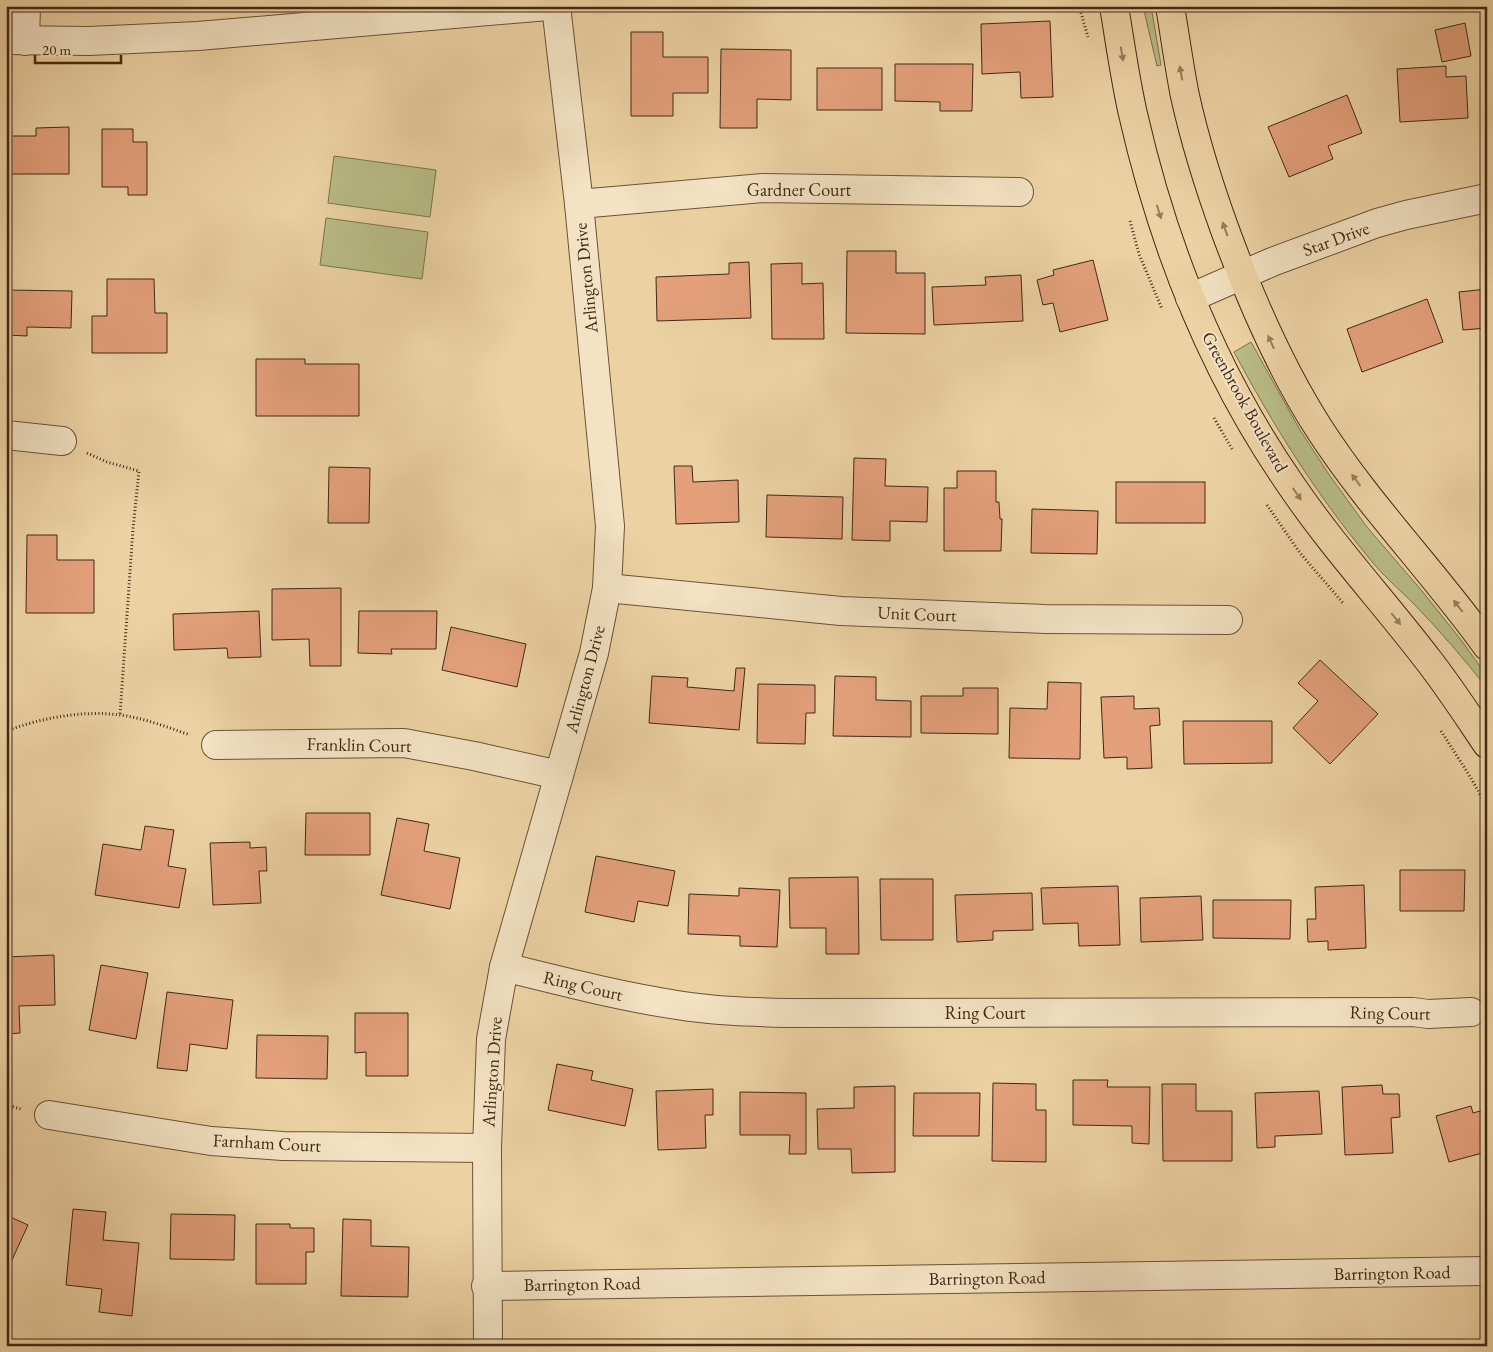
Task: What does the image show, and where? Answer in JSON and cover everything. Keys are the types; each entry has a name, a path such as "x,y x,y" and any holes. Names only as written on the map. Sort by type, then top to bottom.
{"main road":[{"name":"Greenbrook Boulevard","path":"1114,6 1133,113 1144,160 1161,217 1190,298 1221,366 1260,437 1290,484 1328,537 1430,662 1487,744"},
{"path":"1170,6 1186,96 1207,178 1241,275 1275,350 1318,427 1382,516 1438,581 1487,646"}],"street":[{"path":"26,6 16,40 89,41 198,36 548,6"},
{"name":"Arlington Drive","path":"488,1346 486,1286 487,1148 491,1039 504,967 594,653 608,588 610,526 579,204 556,6"},
{"name":"Gardner Court","path":"579,204 764,188 1019,192"},
{"name":"Star Drive","path":"1190,298 1241,275 1377,223 1487,198"},
{"path":"6,435 62,441"},
{"name":"Unit Court","path":"608,588 841,611 1045,619 1228,620"},
{"name":"Franklin Court","path":"216,745 404,744 474,756 560,775"},
{"name":"Ring Court","path":"504,967 616,994 678,1006 730,1011 788,1013 1413,1012 1428,1014 1471,1012"},
{"name":"Farnham Court","path":"49,1115 211,1141 283,1146 487,1148"},
{"name":"Barrington Road","path":"486,1286 1487,1271"}],"path":[{"path":"62,441 107,462 139,471 120,715"},
{"path":"6,731 27,723 70,716 120,715 158,724 216,745"}],"green space":[{"path":"1143,6 1151,6 1161,65 1157,66"},
{"path":"334,156 436,170 430,217 328,203"},
{"path":"326,218 428,232 422,279 320,265"},
{"path":"1251,342 1300,430 1330,476 1367,527 1461,640 1487,676 1487,688 1433,624 1374,564 1313,484 1264,406 1234,352"}],"building":[{"path":"1050,21 1053,97 1021,98 1020,72 982,74 981,24"},
{"path":"1465,23 1471,56 1442,62 1435,30"},
{"path":"631,32 663,32 663,57 708,57 708,93 673,93 673,116 631,116"},
{"path":"721,49 791,50 791,100 757,99 757,128 720,128"},
{"path":"895,64 973,64 972,111 940,111 940,102 895,101"},
{"path":"1446,66 1446,77 1466,76 1468,118 1400,122 1397,69"},
{"path":"817,68 882,68 882,110 817,110"},
{"path":"1347,95 1362,133 1328,146 1333,159 1289,177 1268,127"},
{"path":"69,127 69,174 6,174 6,136 36,136 36,128"},
{"path":"102,129 133,129 133,142 147,142 147,195 128,195 128,187 102,187"},
{"path":"847,251 896,251 896,273 925,273 925,334 846,333"},
{"path":"1093,260 1108,320 1060,332 1053,303 1043,305 1037,280 1054,275 1053,270"},
{"path":"749,262 751,318 657,321 656,277 729,274 729,263"},
{"path":"802,263 802,284 823,283 824,339 772,339 771,264"},
{"path":"1021,275 1023,321 934,325 932,287 986,285 985,277"},
{"path":"107,279 154,279 155,313 167,313 167,353 92,353 92,316 107,316"},
{"path":"1487,289 1487,328 1463,330 1459,292"},
{"path":"6,290 72,291 71,328 27,327 27,336 6,335"},
{"path":"1427,299 1443,342 1362,372 1347,329"},
{"path":"256,359 305,359 305,364 359,364 359,416 256,416"},
{"path":"854,458 886,459 885,486 928,487 927,522 890,521 890,541 852,540"},
{"path":"674,466 692,466 693,482 738,480 739,522 676,524"},
{"path":"329,467 370,468 369,523 328,523"},
{"path":"957,471 996,471 996,502 999,502 1000,519 1002,519 1001,551 944,551 944,488 957,488"},
{"path":"1116,482 1205,482 1205,523 1116,523"},
{"path":"767,495 843,497 842,539 766,537"},
{"path":"1032,509 1098,511 1097,554 1031,553"},
{"path":"27,535 57,535 57,560 94,560 94,613 26,613"},
{"path":"341,588 341,666 310,666 309,639 272,640 272,589"},
{"path":"259,611 261,657 228,658 227,648 174,650 173,614"},
{"path":"359,611 437,611 436,649 391,649 392,654 358,653"},
{"path":"451,627 526,644 517,687 442,670"},
{"path":"1320,660 1378,714 1330,764 1293,728 1318,701 1298,683"},
{"path":"736,668 745,668 739,730 649,723 652,676 688,678 687,687 734,691"},
{"path":"835,676 876,677 876,700 911,701 911,737 833,736"},
{"path":"1048,682 1081,683 1080,759 1009,758 1010,708 1047,709"},
{"path":"758,684 815,685 815,713 806,713 805,744 757,743"},
{"path":"963,688 998,688 998,734 921,733 921,696 963,696"},
{"path":"1134,696 1134,709 1159,708 1160,725 1150,726 1152,768 1127,769 1127,757 1104,758 1101,697"},
{"path":"1183,721 1272,721 1272,763 1184,764"},
{"path":"306,813 370,813 370,855 305,855"},
{"path":"397,818 429,824 424,851 460,858 450,909 381,895"},
{"path":"145,826 174,830 168,866 186,869 179,908 95,895 103,844 141,850"},
{"path":"250,842 250,848 266,847 267,871 259,871 261,903 213,905 210,843"},
{"path":"596,856 675,871 668,906 638,901 634,922 585,912"},
{"path":"1400,870 1465,870 1464,911 1400,911"},
{"path":"858,877 859,954 826,954 826,928 790,928 789,878"},
{"path":"880,879 933,879 933,940 881,940"},
{"path":"1364,885 1366,948 1328,950 1328,941 1308,942 1307,919 1316,919 1315,887"},
{"path":"1118,886 1120,945 1079,946 1078,923 1043,924 1041,888"},
{"path":"739,888 780,890 777,947 740,946 740,936 688,934 689,894 739,896"},
{"path":"1032,893 1033,930 993,931 993,940 957,942 955,895"},
{"path":"1201,896 1203,940 1141,942 1140,898"},
{"path":"1213,900 1291,900 1290,939 1213,938"},
{"path":"54,955 55,1005 19,1006 20,1033 6,1034 6,957"},
{"path":"101,965 148,973 136,1039 89,1030"},
{"path":"167,992 233,1000 227,1049 190,1044 187,1071 157,1068"},
{"path":"355,1013 408,1013 408,1076 366,1076 366,1052 355,1053"},
{"path":"257,1035 328,1036 327,1079 256,1078"},
{"path":"557,1064 593,1071 591,1080 633,1089 625,1126 548,1110"},
{"path":"1073,1080 1108,1080 1107,1087 1150,1087 1149,1144 1132,1143 1132,1126 1073,1125"},
{"path":"993,1083 1036,1084 1036,1110 1046,1110 1046,1162 992,1161"},
{"path":"1162,1084 1196,1084 1196,1111 1232,1111 1232,1161 1163,1161"},
{"path":"1382,1085 1383,1094 1399,1094 1400,1117 1391,1118 1393,1153 1345,1155 1342,1087"},
{"path":"895,1086 895,1172 852,1173 851,1149 818,1149 817,1109 854,1108 854,1087"},
{"path":"713,1089 713,1115 705,1115 706,1148 658,1150 656,1091"},
{"path":"1319,1091 1322,1134 1275,1136 1275,1147 1257,1148 1255,1093"},
{"path":"740,1092 806,1093 806,1154 789,1154 790,1135 740,1135"},
{"path":"914,1093 980,1093 979,1136 913,1136"},
{"path":"1471,1106 1473,1113 1487,1109 1486,1152 1449,1162 1436,1116"},
{"path":"73,1209 106,1212 103,1240 139,1243 132,1316 99,1312 102,1289 66,1285"},
{"path":"171,1214 235,1215 234,1260 170,1259"},
{"path":"6,1215 28,1225 6,1273"},
{"path":"343,1219 371,1220 371,1246 409,1247 408,1297 341,1296"},
{"path":"256,1224 290,1224 290,1228 314,1228 314,1252 306,1252 306,1284 256,1284"}]}
